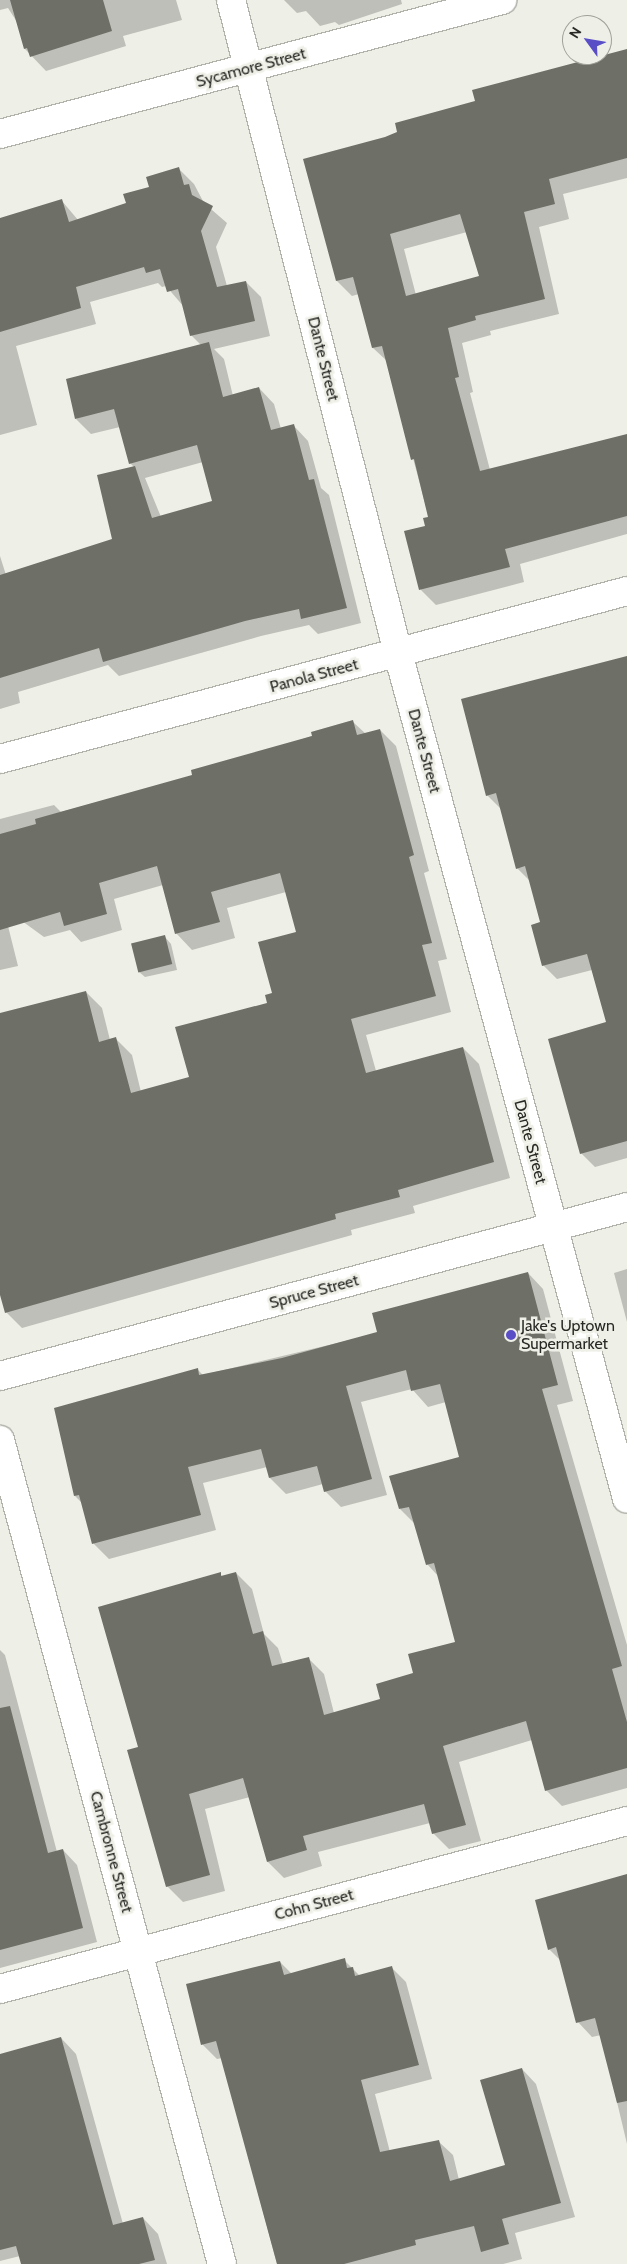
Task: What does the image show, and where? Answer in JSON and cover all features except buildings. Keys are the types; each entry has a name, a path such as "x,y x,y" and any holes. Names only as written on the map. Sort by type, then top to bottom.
{"street":[{"name":"Dante Street","path":"231,0 398,653 627,1499"},
{"name":"Sycamore Street","path":"0,134 502,0"},
{"name":"Panola Street","path":"0,759 627,591"},
{"name":"Spruce Street","path":"0,1376 627,1207"},
{"name":"Cambronne Street","path":"0,1440 222,2264"},
{"name":"Cohn Street","path":"0,1989 627,1821"}],"place":[{"name":"Jake's Uptown Supermarket","path":"511,1335"}]}
